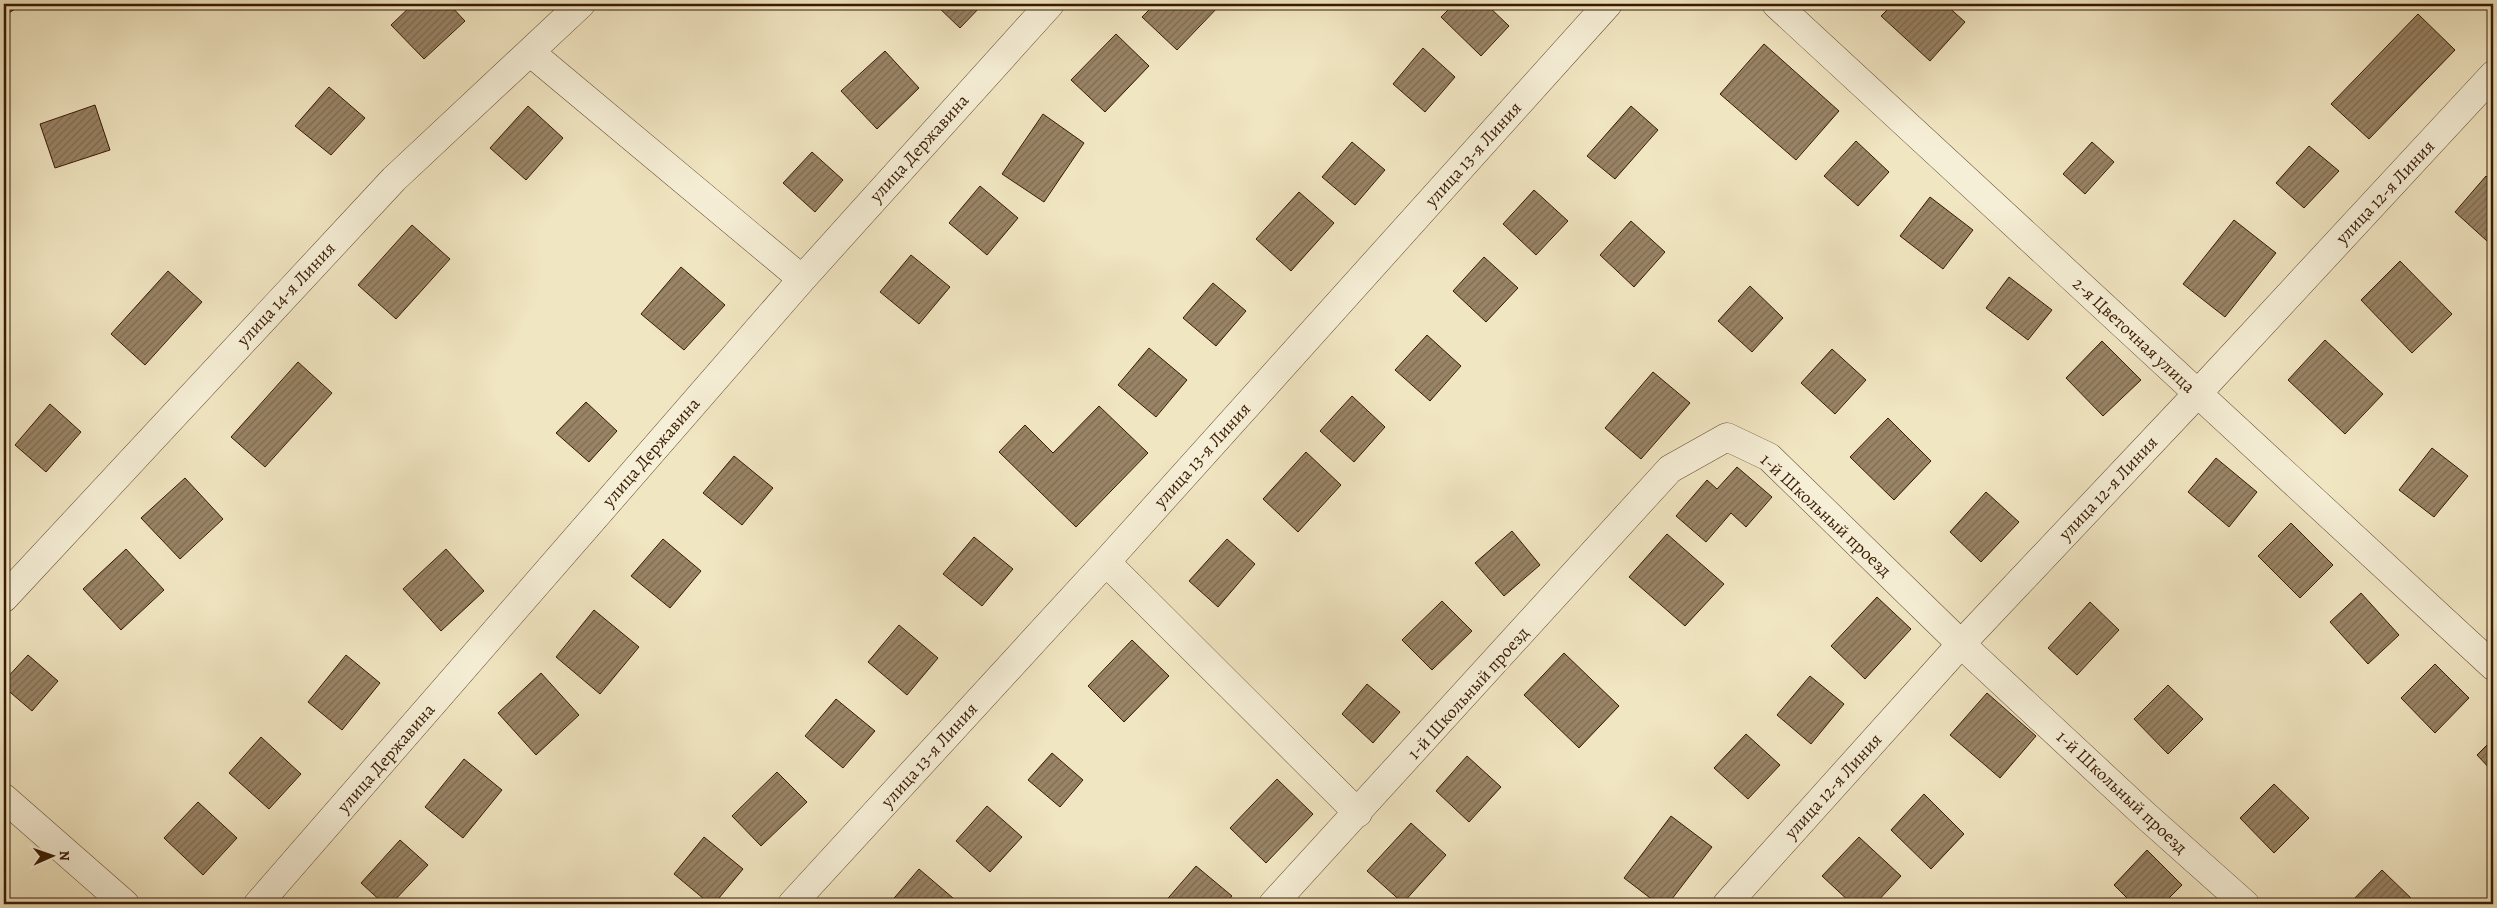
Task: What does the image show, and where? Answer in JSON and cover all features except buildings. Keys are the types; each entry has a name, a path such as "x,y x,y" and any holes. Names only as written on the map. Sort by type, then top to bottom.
{"street":[{"name":"улица 14-я Линия","path":"4,598 394,179 582,4"},
{"name":"улица Державина","path":"258,904 802,279 1050,4"},
{"name":"улица 13-я Линия","path":"792,904 1106,562 1608,4"},
{"name":"2-я Цветочная улица","path":"1776,4 2493,666"},
{"path":"530,52 802,279"},
{"name":"улица 12-я Линия","path":"1727,904 1961,644 2198,393 2493,75"},
{"name":"1-й Школьный проезд","path":"1273,904 1670,469 1727,437 1769,457 1961,644 2145,815 2245,904"},
{"path":"1106,562 1358,813"},
{"path":"4,798 125,904"}]}
